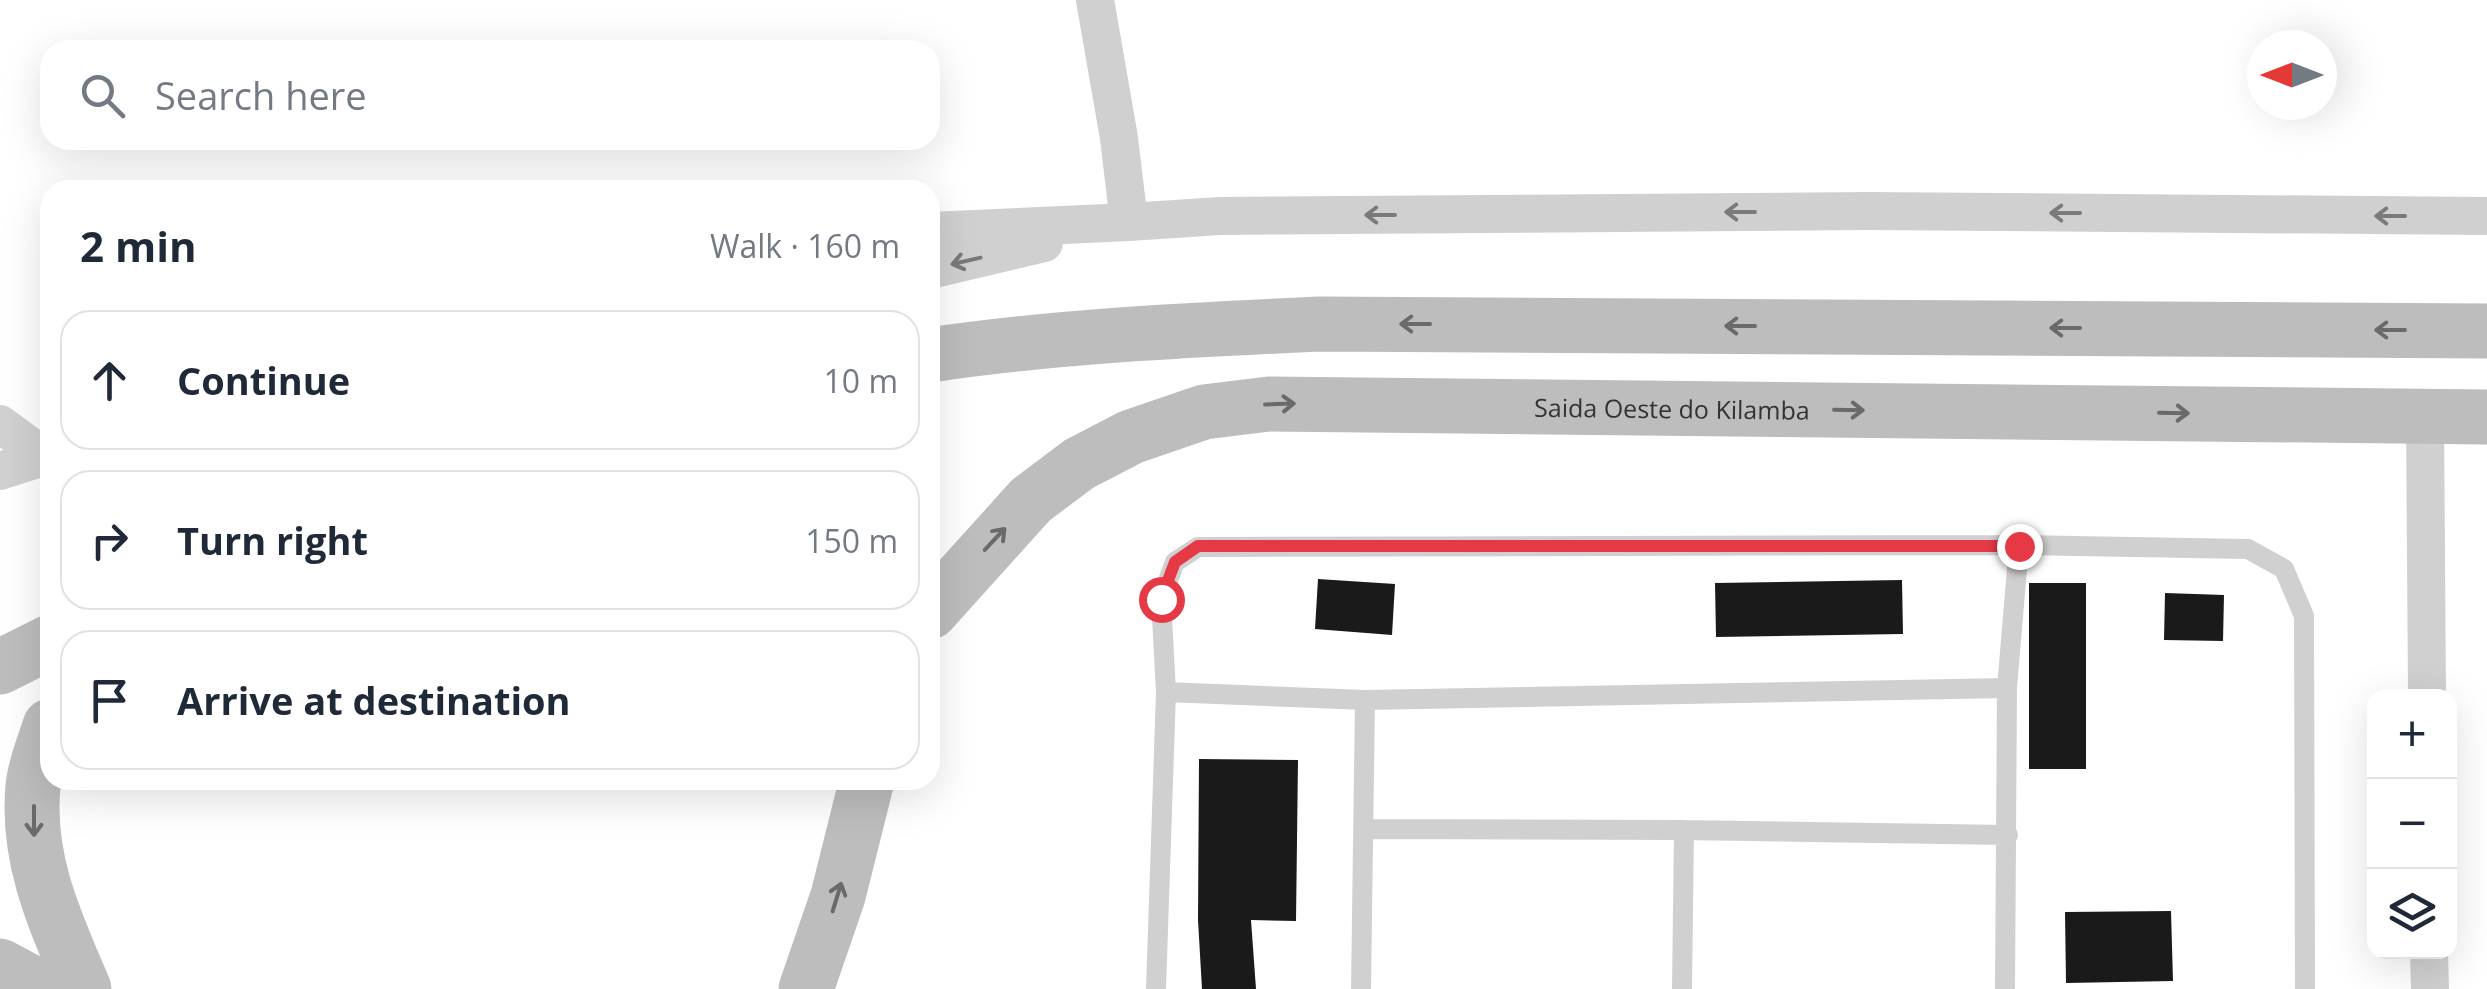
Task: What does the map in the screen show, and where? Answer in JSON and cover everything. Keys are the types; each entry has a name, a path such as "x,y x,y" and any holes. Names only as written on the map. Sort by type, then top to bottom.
{"street":[{"path":"1095,0 1129,222"},
{"path":"940,231 1220,216 1849,212 2487,216"},
{"path":"940,268 1129,222"},
{"path":"940,354 1180,330 1320,324 2487,331"},
{"name":"Saida Oeste do Kilamba","path":"940,601 1032,500 1079,464 1131,437 1204,412 1270,404 2487,416"},
{"path":"2424,416 2427,689"},
{"path":"0,424 40,451"},
{"path":"0,471 40,458"},
{"path":"0,666 40,647"},
{"path":"40,762 34,784 34,838 42,886 84,989"},
{"path":"806,989 838,896 864,790"},
{"path":"2429,959 2430,989"},
{"path":"0,966 42,989"}],"lane":[{"path":"1156,989 1166,692 1161,599 1175,562 1198,546 2019,546 2248,549 2284,569 2304,616 2304,989"},
{"path":"2006,989 2007,688 2019,546"},
{"path":"1166,692 1365,700 2007,688"},
{"path":"1361,989 1365,700"},
{"path":"1362,829 2008,835"},
{"path":"1682,989 1684,830"}],"building":[{"path":"1318,579 1395,584 1392,635 1315,629"},
{"path":"1902,580 1903,634 1716,637 1715,583"},
{"path":"2029,583 2086,583 2086,769 2029,769"},
{"path":"2165,593 2224,595 2223,641 2164,640"},
{"path":"1199,759 1298,760 1296,921 1251,920 1256,989 1202,989 1198,920"},
{"path":"2171,911 2173,981 2066,983 2065,912"}],"route":[{"path":"1161,599 1175,562 1198,546 2019,546"}]}
